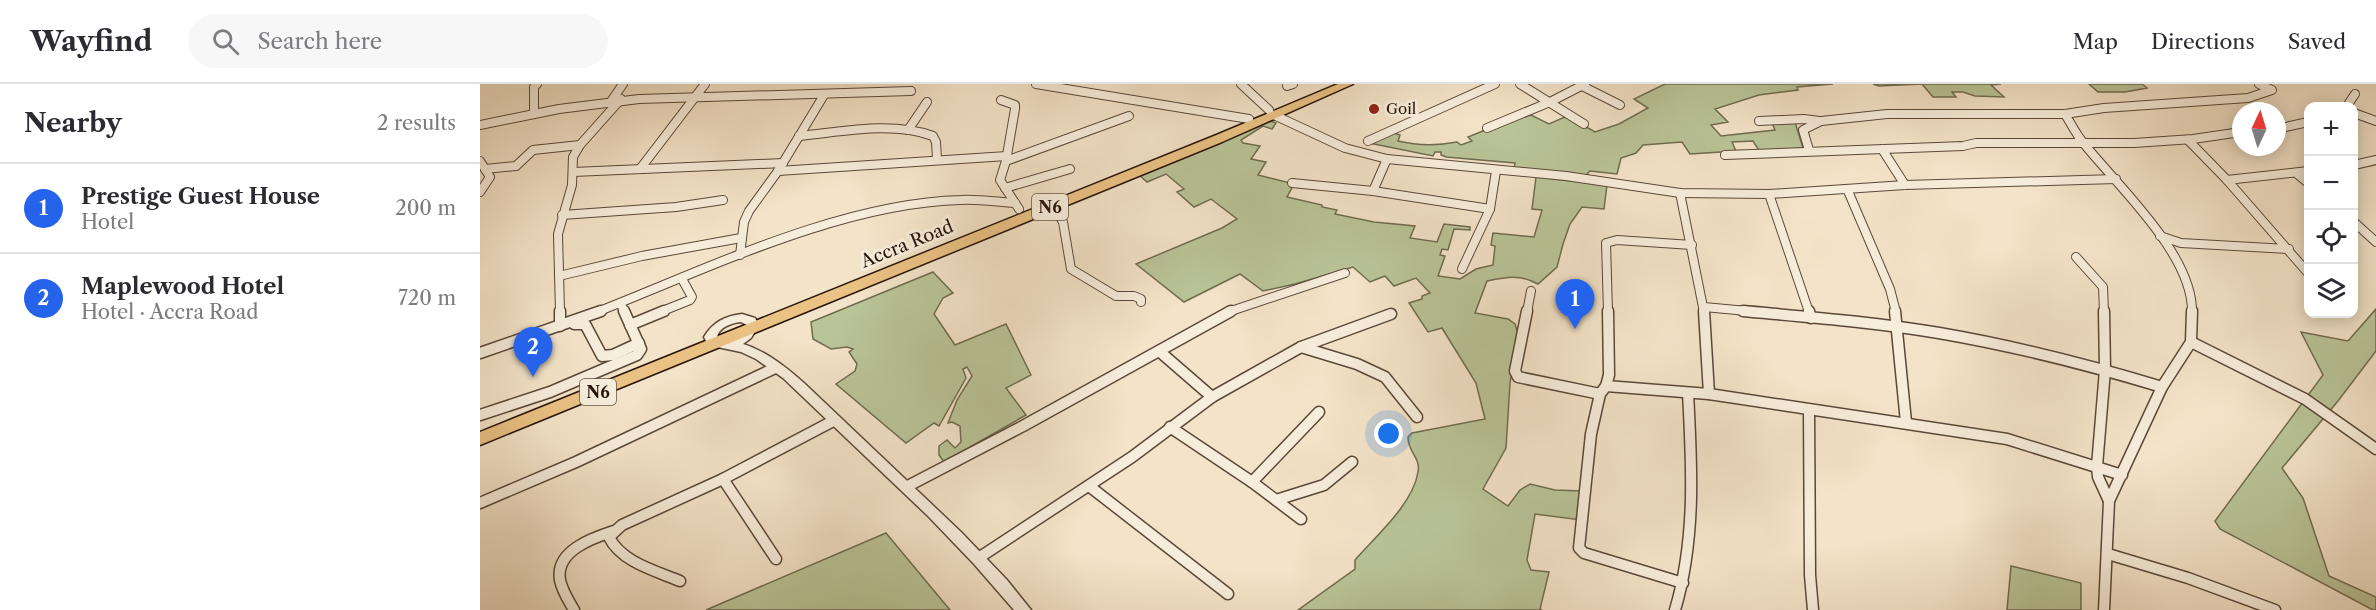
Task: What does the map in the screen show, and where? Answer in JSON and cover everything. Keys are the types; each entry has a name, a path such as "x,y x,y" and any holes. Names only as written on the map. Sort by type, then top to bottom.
{"highway":[{"name":"Accra Road","path":"480,439 750,328 911,258 1017,206 1249,119 1272,113 1330,84"},
{"name":"Accra Road","path":"911,258 1053,205 1347,84"},
{"name":"Accra Road","path":"480,430 718,341"}],"street":[{"path":"534,112 534,87 537,84"},
{"path":"612,100 622,84"},
{"path":"639,169 705,84"},
{"path":"1036,84 1249,119"},
{"path":"1084,92 1089,84"},
{"path":"1241,84 1272,113 1345,148 1387,159 1566,176 1680,193 1770,194 1848,191 1905,185 2116,179"},
{"path":"1368,141 1495,84"},
{"path":"1520,84 1584,124"},
{"path":"1759,122 1804,119 1821,121 1887,114 2065,114 2104,108 2248,98 2272,90 2259,84"},
{"path":"1487,128 1550,102 1583,85 1620,105"},
{"path":"480,125 534,112 621,99 752,95 824,96 911,91"},
{"path":"2350,102 2355,94"},
{"path":"740,255 741,238 749,211 778,171 824,96"},
{"path":"560,327 558,234 572,185 573,157 580,145 621,99"},
{"path":"1001,100 1015,105 1000,180 1017,206"},
{"path":"908,130 927,102"},
{"path":"2065,114 2084,144 2116,179 2169,249 2188,282 2192,302 2191,342 2162,387 2109,501 2104,610"},
{"path":"2358,114 2376,121"},
{"path":"778,171 937,159 1006,159 1129,116"},
{"path":"1809,150 1803,130 1821,121"},
{"path":"2286,127 2304,123"},
{"path":"799,136 908,130 933,136 936,142 937,159"},
{"path":"1725,155 1809,150 1963,146 1976,143 2084,144 2188,140 2232,133"},
{"path":"2188,140 2227,180 2304,268"},
{"path":"485,169 516,166 533,150 580,145"},
{"path":"1882,149 1905,185"},
{"path":"1373,191 1387,159"},
{"path":"2358,164 2376,160"},
{"path":"480,161 490,177 480,192"},
{"path":"573,172 783,163"},
{"path":"1005,188 1070,169"},
{"path":"1462,269 1490,209 1496,171"},
{"path":"2227,180 2304,172"},
{"path":"2296,173 2304,180"},
{"path":"1292,183 1373,191 1490,209"},
{"path":"1848,191 1890,289 1898,327 1906,422"},
{"path":"1680,193 1704,307 1709,394"},
{"path":"1770,194 1810,318"},
{"path":"480,353 560,327 740,255 810,230 906,207 966,199 1017,206"},
{"path":"562,215 676,207 723,200"},
{"path":"1053,205 1063,222 1071,269 1116,296 1134,296 1141,302"},
{"path":"2358,226 2376,242"},
{"path":"2160,236 2181,243 2289,249"},
{"path":"559,276 642,256 741,238"},
{"path":"1683,583 1584,553 1580,548 1591,434 1609,375 1606,243 1617,240 1692,245"},
{"path":"2169,249 2181,243"},
{"path":"2076,256 2103,287 2105,370 2097,466 2098,477 2109,501"},
{"path":"906,487 1239,308 1345,273"},
{"path":"630,325 690,300 692,297 682,279"},
{"path":"1531,291 1515,371 1518,377 1603,390 1709,394 1906,422 2007,439 2122,475"},
{"path":"480,415 550,392 628,361 640,352 639,343 620,303"},
{"path":"1704,307 1898,327 2010,348 2105,370 2162,387"},
{"path":"977,559 1089,486 1212,397 1301,347 1391,314"},
{"path":"570,323 585,324 602,356 613,355 639,343"},
{"path":"750,328 760,355"},
{"path":"718,341 760,355 835,420 939,518 1023,610"},
{"path":"2191,342 2305,399 2376,449"},
{"path":"1301,347 1357,364 1385,377 1417,417"},
{"path":"1159,351 1212,397"},
{"path":"480,503 576,462 775,368"},
{"path":"1675,610 1683,583 1692,498 1688,393"},
{"path":"1809,410 1810,575 1813,610"},
{"path":"1252,482 1319,412"},
{"path":"574,610 560,580 561,565 587,542 723,479 835,420"},
{"path":"1170,427 1252,482 1300,519"},
{"path":"1276,500 1324,485 1352,462"},
{"path":"723,479 776,559"},
{"path":"1089,486 1228,594"},
{"path":"614,531 609,537 610,543 624,555 680,581"},
{"path":"2108,554 2275,610"}],"green space":[{"path":"1665,84 1833,84 1797,87 1798,90 1759,95 1715,109 1728,122 1711,125 1721,136 1775,130 1772,123 1795,122 1803,148 1760,152 1753,141 1732,142 1736,151 1690,154 1682,142 1643,145 1636,153 1621,158 1617,174 1590,171 1585,176 1514,169 1515,163 1446,157 1441,155 1441,152 1435,152 1433,156 1369,143 1394,133 1400,135 1398,141 1406,143 1428,145 1457,142 1461,145 1472,141 1468,137 1531,115 1549,124 1567,116 1595,132 1619,124 1648,108 1634,99"},
{"path":"1873,84 1922,84 1879,86"},
{"path":"1922,84 2001,84 1991,85 2004,97 1952,92 1956,97 1933,97"},
{"path":"2089,84 2142,84 2147,88 2125,92 2098,92"},
{"path":"1267,120 1276,123 1272,129 1263,126 1241,140 1243,143 1260,146 1251,159 1266,162 1258,175 1294,184 1287,197 1337,210 1335,214 1374,222 1415,226 1410,238 1437,242 1444,224 1470,227 1470,230 1454,229 1448,250 1442,249 1440,255 1445,256 1438,276 1460,279 1476,269 1493,265 1495,246 1491,245 1493,233 1534,237 1542,210 1532,209 1536,177 1607,185 1604,209 1582,207 1570,224 1557,267 1538,284 1519,278 1487,281 1475,313 1508,319 1515,324 1518,334 1510,383 1506,448 1483,489 1508,506 1520,490 1530,484 1555,490 1581,491 1581,520 1535,514 1527,560 1531,570 1549,572 1540,609 1542,610 1298,610 1355,569 1355,560 1392,519 1409,496 1415,484 1418,467 1408,437 1412,433 1485,419 1476,383 1442,328 1428,332 1409,303 1422,299 1422,296 1430,293 1416,278 1394,286 1385,276 1370,282 1353,267 1263,291 1240,274 1184,302 1136,264 1222,228 1237,219 1211,199 1194,207 1177,192 1184,189 1166,174 1147,182 1137,173"},
{"path":"933,272 953,293 943,298 934,314 955,345 1006,324 1031,375 1006,388 1026,415 944,462 939,455 939,446 947,440 955,448 961,442 960,426 952,422 948,423 957,400 972,376 967,367 963,369 966,378 939,426 934,423 906,443 836,384 855,371 857,364 849,352 853,349 847,347 831,349 813,339 811,322"},
{"path":"2376,309 2376,351 2282,468 2303,498 2329,576 2376,597 2376,610 2373,610 2220,529 2215,521 2323,375 2301,332 2348,341"},
{"path":"886,533 950,610 706,610"},
{"path":"2011,566 2081,583 2081,610 2007,610"}],"place":[{"name":"Goil","path":"1374,109"},
{"name":"Prestige Guest House","path":"1575,329"},
{"name":"Maplewood Hotel","path":"533,377"}]}
